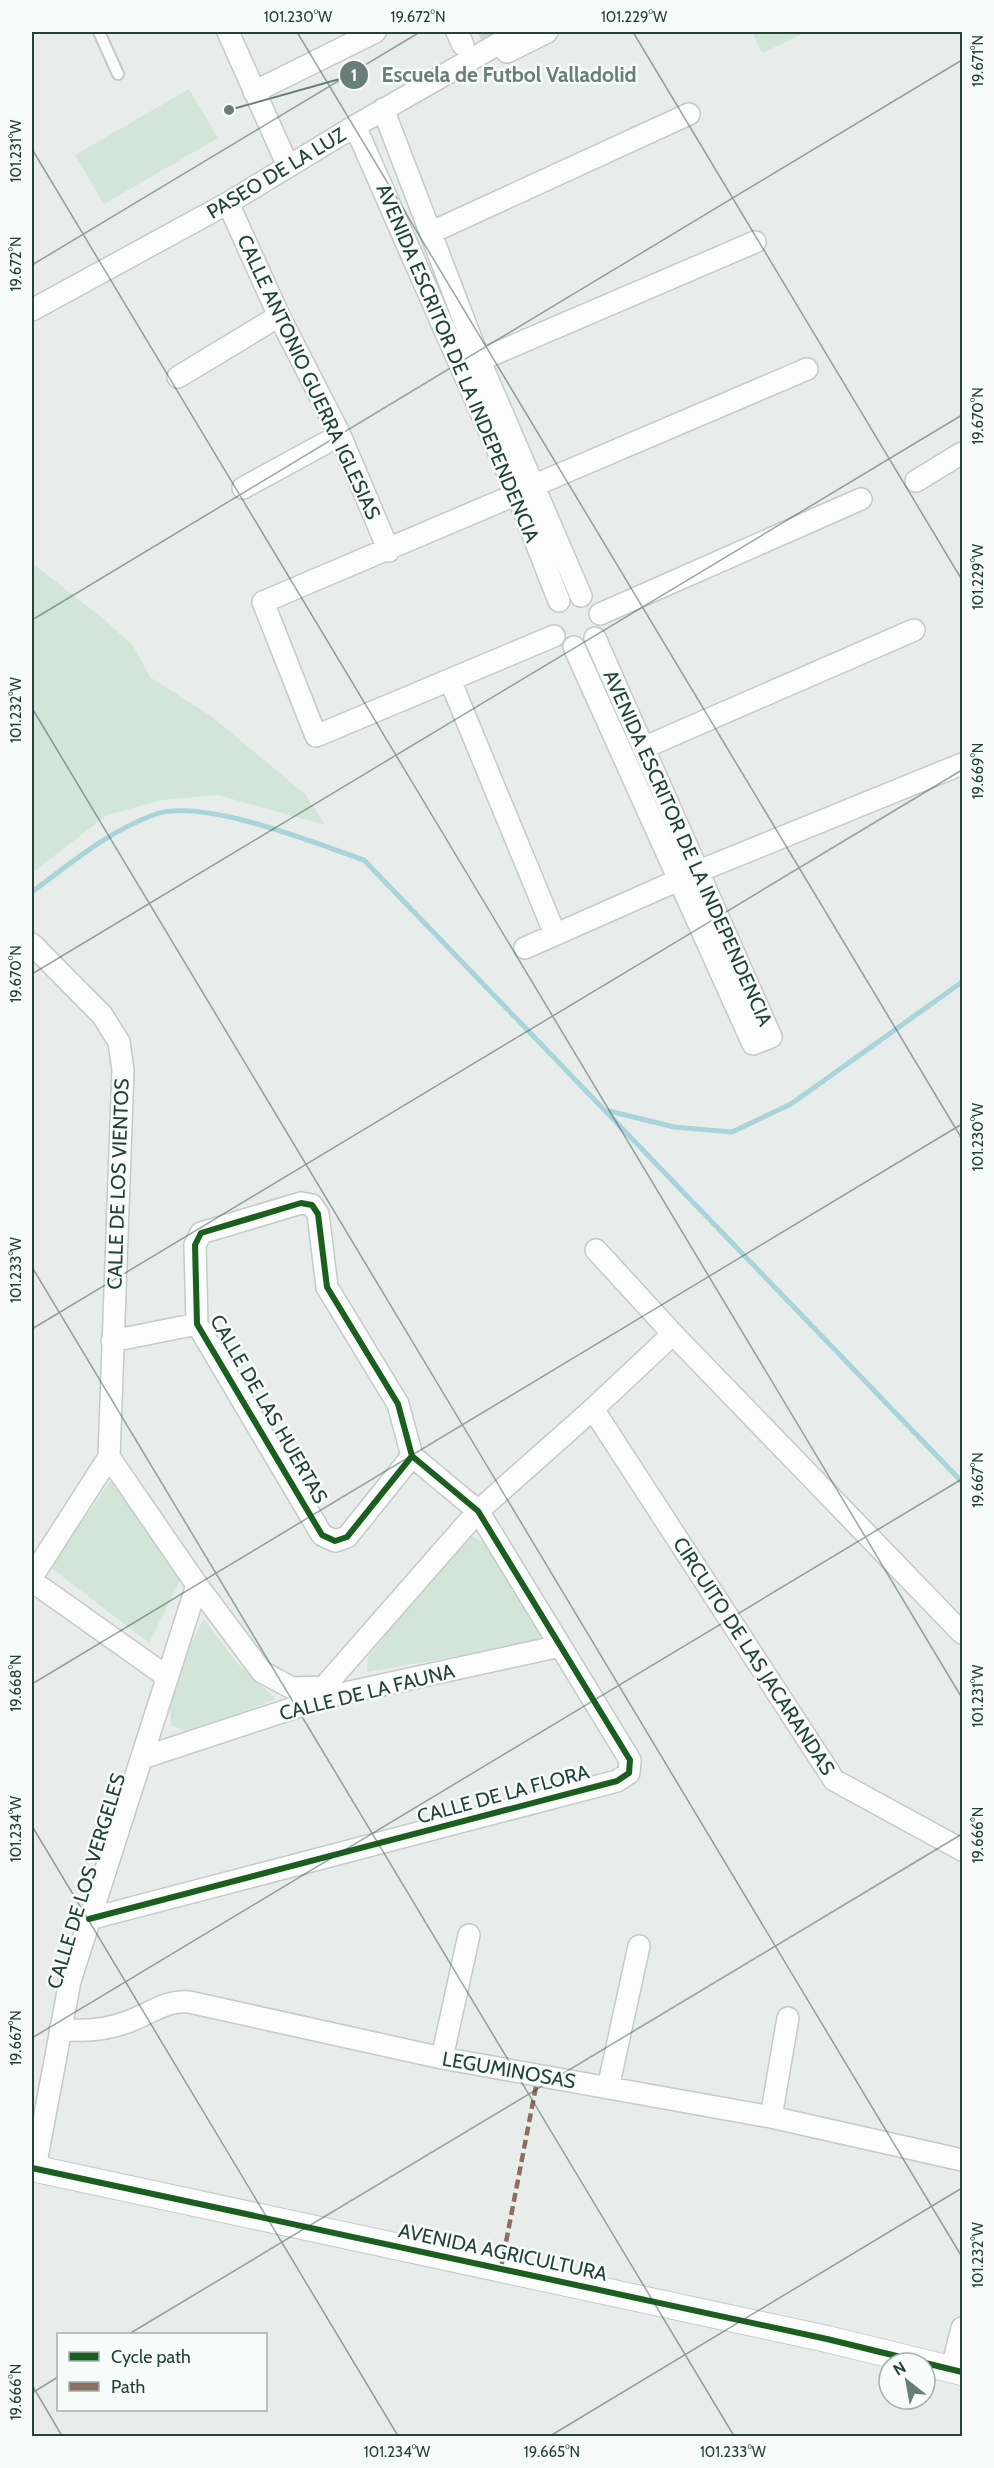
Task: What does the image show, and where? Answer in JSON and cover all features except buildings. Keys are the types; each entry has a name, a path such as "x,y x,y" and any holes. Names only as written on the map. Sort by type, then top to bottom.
{"street":[{"path":"228,32 288,166"},
{"path":"254,92 375,32"},
{"name":"PASEO DE LA LUZ","path":"32,310 228,203 355,126 519,32"},
{"path":"384,109 392,113 397,112 547,32"},
{"name":"AVENIDA ESCRITOR DE LA INDEPENDENCIA","path":"384,109 432,232 470,364"},
{"path":"432,232 689,114"},
{"name":"AVENIDA ESCRITOR DE LA INDEPENDENCIA","path":"355,126 470,364 526,489 581,596"},
{"name":"CALLE ANTONIO GUERRA IGLESIAS","path":"228,203 279,316 340,435 388,551"},
{"path":"470,364 755,242"},
{"path":"178,377 279,316"},
{"path":"554,636 316,736 263,602 388,551 526,489 807,369"},
{"path":"243,488 340,435"},
{"path":"916,482 963,453"},
{"name":"AVENIDA ESCRITOR DE LA INDEPENDENCIA","path":"526,489 560,601"},
{"path":"600,614 861,499"},
{"path":"573,595 581,596 589,600 600,614 601,623 595,638 585,645 574,647 566,645 554,636 550,621 551,614 560,601 573,595"},
{"path":"643,748 914,630"},
{"name":"AVENIDA ESCRITOR DE LA INDEPENDENCIA","path":"574,647 753,1044 771,1036 595,638"},
{"path":"450,680 555,933"},
{"path":"525,948 679,880 963,764"},
{"name":"CALLE DE LOS VIENTOS","path":"34,951 102,1015 119,1042 123,1070 109,1457"},
{"name":"CALLE DE LAS HUERTAS","path":"301,1203 312,1205 318,1214 327,1287 398,1404 412,1456 347,1537 335,1541 322,1535 197,1324 195,1245 201,1233 301,1203"},
{"path":"596,1250 673,1334 963,1633"},
{"path":"112,1341 197,1324"},
{"path":"166,1676 32,1579 109,1457 197,1585 262,1672 292,1688 325,1692 478,1511 673,1334"},
{"name":"CIRCUITO DE LAS JACARANDAS","path":"593,1409 834,1780 963,1850"},
{"path":"412,1456 478,1511"},
{"name":"CALLE DE LA FLORA","path":"89,1919 618,1781 629,1773 630,1760 478,1511"},
{"name":"CALLE DE LOS VERGELES","path":"34,2168 70,1981 197,1585"},
{"name":"CALLE DE LA FAUNA","path":"142,1758 325,1692 560,1646"},
{"path":"442,2058 469,1935"},
{"path":"609,2088 639,1946"},
{"name":"LEGUMINOSAS","path":"60,2029 82,2031 116,2026 175,2000 442,2058 771,2118 963,2160"},
{"path":"771,2118 788,2018"},
{"name":"AVENIDA AGRICULTURA","path":"34,2168 957,2370"},
{"path":"957,2370 963,2328"}],"lane":[{"path":"99,32 118,74"}],"green space":[{"path":"752,32 807,32 762,53"},
{"path":"189,89 218,138 104,204 75,155"},
{"path":"32,563 105,620 133,646 151,678 211,716 306,795 325,825 218,795 162,800 107,815 32,873"},
{"path":"111,1480 181,1579 149,1643 50,1567"},
{"path":"470,1535 491,1546 545,1641 367,1672 368,1656"},
{"path":"204,1619 236,1662 276,1699 188,1733 171,1725 170,1682"}],"waterway":[{"path":"32,892 91,848 123,829 156,814 177,811 202,812 230,817 289,834 364,860 962,1482"},
{"path":"609,1111 674,1127 732,1132 791,1104 962,982"}],"marked path":[{"path":"501,2268 538,2076"}],"cycle path":[{"path":"89,1919 617,1781 629,1773 630,1760 478,1511 412,1456 398,1404 327,1287 318,1214 312,1205 301,1203 201,1233 195,1245 197,1324 322,1535 335,1541 347,1537 412,1456"},
{"path":"32,2168 827,2339 962,2372"}],"place":[{"name":"Escuela de Futbol Valladolid","path":"229,110"}]}
